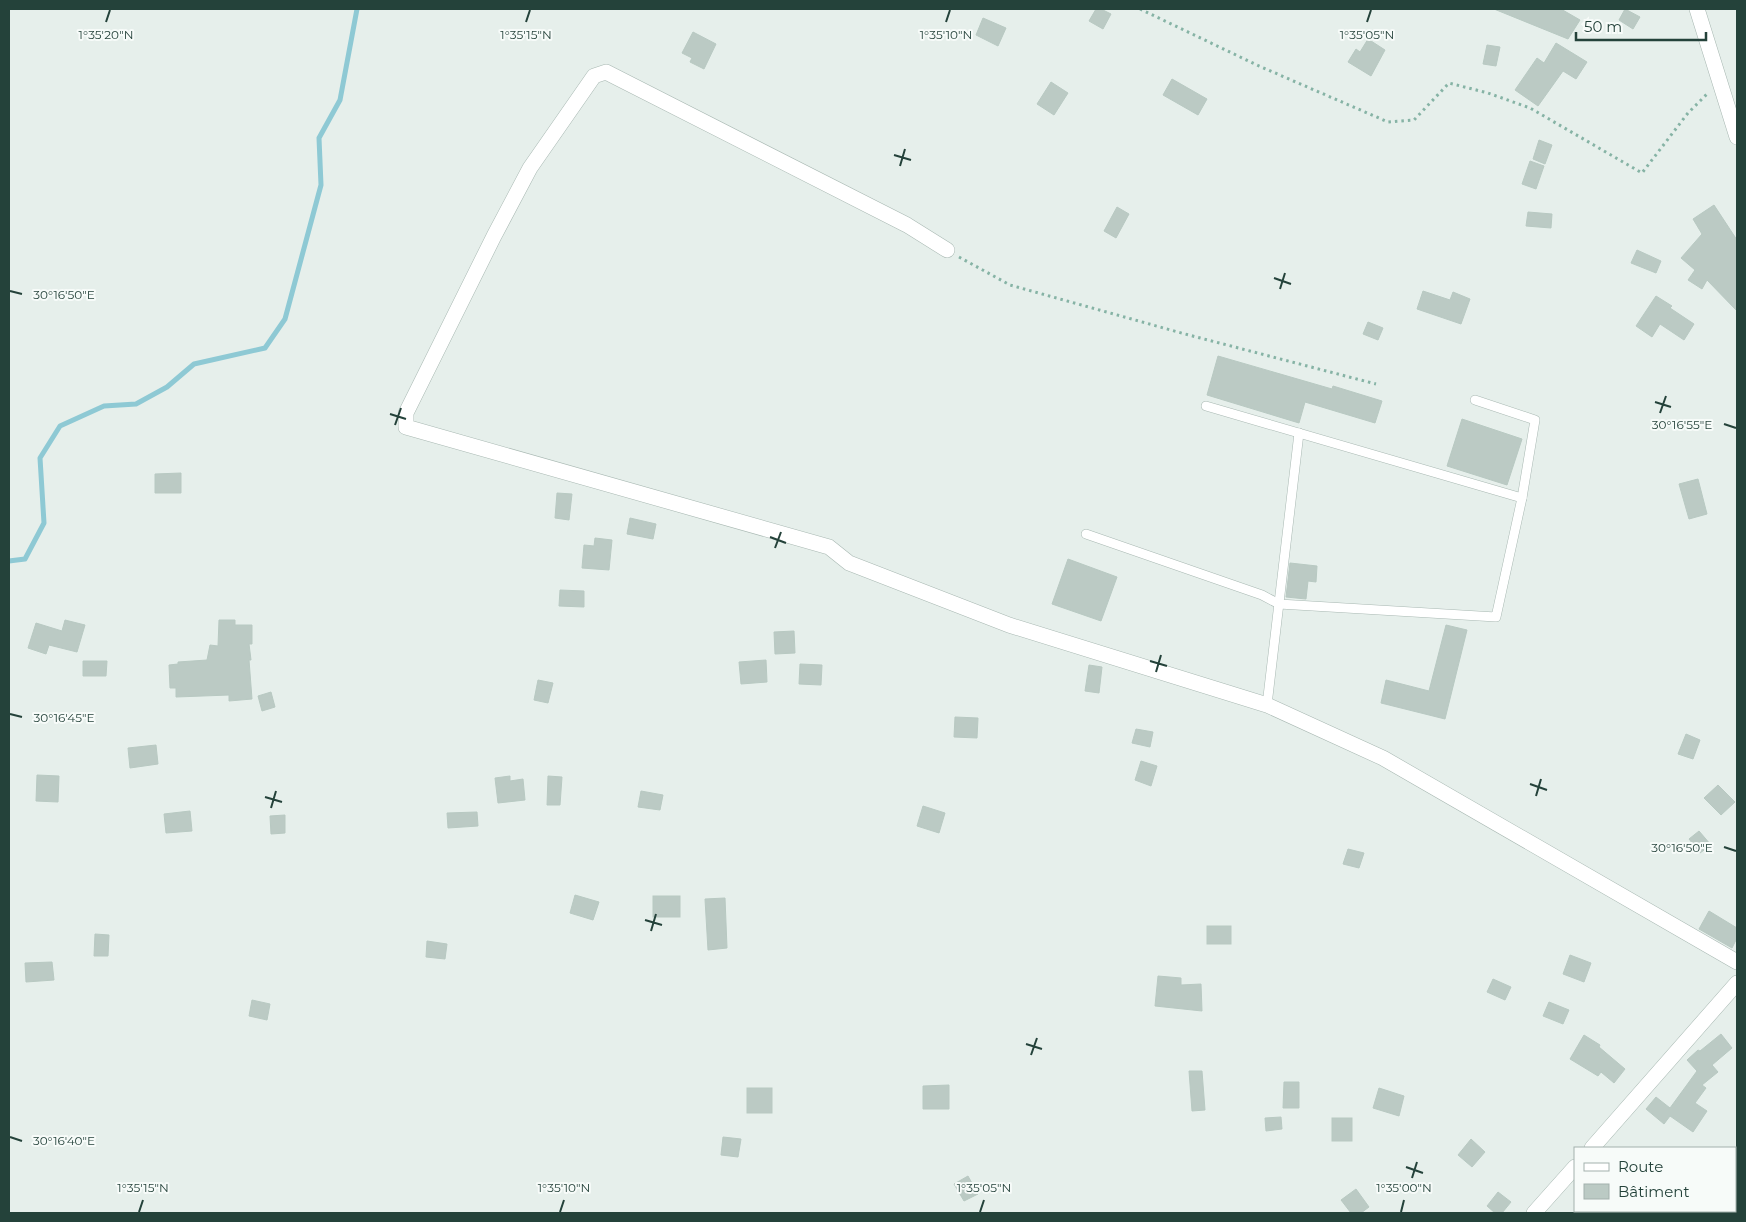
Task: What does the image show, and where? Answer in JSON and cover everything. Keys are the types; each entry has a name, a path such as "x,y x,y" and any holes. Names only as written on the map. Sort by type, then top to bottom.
{"street":[{"path":"1697,9 1737,137"},
{"path":"947,250 908,225 606,72 594,76 530,168 406,413 406,427 412,431 829,547 849,563 1010,626 1267,706 1383,758 1737,962"},
{"path":"1593,1147 1737,983"},
{"path":"1534,1213 1574,1168"}],"lane":[{"path":"1086,534 1262,594 1279,604 1496,617 1522,498 1535,420 1476,400"},
{"path":"1206,406 1522,498"},
{"path":"1267,706 1299,433"}],"path":[{"path":"1140,9 1259,66 1388,122 1414,120 1449,84 1488,93 1530,108 1642,173 1688,113 1721,81"},
{"path":"947,250 1010,285 1176,332 1376,384"}],"building":[{"path":"1096,9 1101,9 1111,14 1103,29 1089,21"},
{"path":"1494,9 1561,9 1580,20 1568,39"},
{"path":"1625,9 1640,17 1633,29 1619,20"},
{"path":"983,18 1006,28 998,46 976,35"},
{"path":"693,32 716,44 704,69 690,62 692,58 682,53"},
{"path":"1368,39 1385,50 1371,76 1348,62 1356,49 1360,52"},
{"path":"1556,43 1587,62 1576,79 1563,71 1538,106 1515,90 1537,58 1544,63"},
{"path":"1487,45 1500,47 1496,66 1483,64"},
{"path":"1172,79 1207,99 1198,115 1163,95"},
{"path":"1051,82 1068,93 1054,115 1037,104"},
{"path":"1539,140 1552,145 1545,164 1533,159"},
{"path":"1530,161 1544,166 1536,189 1522,184"},
{"path":"1714,205 1737,240 1737,311 1707,280 1702,289 1688,280 1695,270 1681,258 1702,234 1693,219"},
{"path":"1117,207 1129,214 1116,238 1104,231"},
{"path":"1528,212 1552,214 1551,228 1526,226"},
{"path":"1637,250 1661,261 1656,273 1631,263"},
{"path":"1423,291 1450,300 1453,292 1470,299 1461,324 1417,309"},
{"path":"1656,296 1694,324 1684,340 1660,324 1652,337 1636,326"},
{"path":"1368,322 1383,328 1378,340 1363,334"},
{"path":"1218,356 1332,389 1333,386 1382,401 1375,423 1305,402 1299,423 1207,395"},
{"path":"1462,419 1522,439 1507,485 1447,466"},
{"path":"181,473 181,493 155,493 155,474"},
{"path":"1698,479 1707,514 1689,519 1679,484"},
{"path":"557,493 572,494 569,520 555,518"},
{"path":"630,518 656,524 653,539 627,534"},
{"path":"595,538 612,540 609,570 582,568 584,545 594,546"},
{"path":"1068,559 1117,577 1101,621 1052,604"},
{"path":"1290,563 1317,566 1316,582 1308,581 1306,599 1286,597"},
{"path":"560,590 584,591 584,607 559,606"},
{"path":"65,620 85,625 77,652 49,645 46,654 28,648 36,623 62,631"},
{"path":"219,620 235,620 235,625 252,625 252,644 249,644 251,660 249,660 252,699 229,701 229,695 176,697 176,688 170,688 169,665 178,664 178,662 207,660 210,645 218,646"},
{"path":"1446,625 1467,630 1445,719 1381,703 1386,680 1429,691"},
{"path":"794,631 795,653 775,654 774,632"},
{"path":"766,660 767,682 741,684 739,662"},
{"path":"83,661 107,661 106,676 83,676"},
{"path":"800,664 822,665 821,685 799,684"},
{"path":"1089,665 1102,667 1099,693 1085,691"},
{"path":"538,680 553,683 548,703 534,700"},
{"path":"271,692 275,707 262,711 258,696"},
{"path":"955,717 978,718 977,738 954,737"},
{"path":"1136,729 1153,732 1150,747 1132,743"},
{"path":"1686,734 1700,740 1693,759 1678,754"},
{"path":"156,745 158,764 130,768 128,748"},
{"path":"1141,761 1157,766 1151,786 1135,780"},
{"path":"37,775 59,776 58,802 36,801"},
{"path":"510,776 510,781 523,779 525,800 498,803 495,778"},
{"path":"548,776 562,777 560,805 547,805"},
{"path":"1718,785 1735,802 1721,815 1704,798"},
{"path":"641,791 663,795 660,810 638,807"},
{"path":"923,806 945,813 939,833 917,826"},
{"path":"190,811 192,831 166,833 164,814"},
{"path":"477,812 478,826 448,828 447,813"},
{"path":"285,815 285,833 271,834 270,816"},
{"path":"1699,831 1711,845 1700,853 1689,839"},
{"path":"1348,849 1364,853 1359,868 1343,864"},
{"path":"575,895 599,902 593,920 570,913"},
{"path":"653,896 680,896 680,917 653,917"},
{"path":"725,898 727,948 708,950 705,899"},
{"path":"1709,911 1737,928 1737,938 1732,948 1699,929"},
{"path":"1207,926 1231,926 1231,944 1207,944"},
{"path":"95,934 109,935 108,956 94,956"},
{"path":"427,941 447,944 445,959 426,957"},
{"path":"1570,955 1591,963 1584,982 1563,974"},
{"path":"52,962 54,980 26,982 25,963"},
{"path":"1158,976 1181,978 1181,985 1201,984 1202,1011 1155,1006"},
{"path":"1493,979 1511,987 1505,1000 1487,992"},
{"path":"252,1000 270,1004 267,1020 249,1016"},
{"path":"1549,1002 1569,1010 1563,1024 1543,1016"},
{"path":"1721,1034 1732,1048 1712,1065 1718,1072 1702,1085 1706,1088 1695,1103 1707,1111 1693,1132 1670,1116 1664,1124 1646,1109 1656,1097 1670,1108 1697,1071 1687,1060"},
{"path":"1584,1035 1600,1045 1599,1047 1625,1069 1614,1083 1601,1072 1598,1076 1570,1059"},
{"path":"1189,1071 1202,1071 1205,1110 1192,1111"},
{"path":"1284,1082 1299,1082 1299,1108 1283,1108"},
{"path":"949,1085 949,1109 923,1109 923,1086"},
{"path":"747,1088 772,1088 772,1113 747,1113"},
{"path":"1379,1088 1404,1096 1399,1116 1373,1108"},
{"path":"1281,1117 1282,1129 1266,1131 1265,1118"},
{"path":"1332,1118 1352,1118 1352,1141 1332,1141"},
{"path":"723,1137 741,1139 738,1157 721,1155"},
{"path":"1471,1139 1485,1152 1472,1167 1458,1155"},
{"path":"968,1176 978,1194 964,1201 954,1184"},
{"path":"1356,1189 1369,1207 1361,1213 1351,1213 1341,1200"},
{"path":"1498,1192 1511,1202 1502,1213 1495,1213 1487,1206"}],"waterway":[{"path":"9,561 25,559 44,523 40,458 60,426 104,406 136,404 167,387 194,364 265,348 285,319 321,185 319,138 340,100 357,9"}]}
